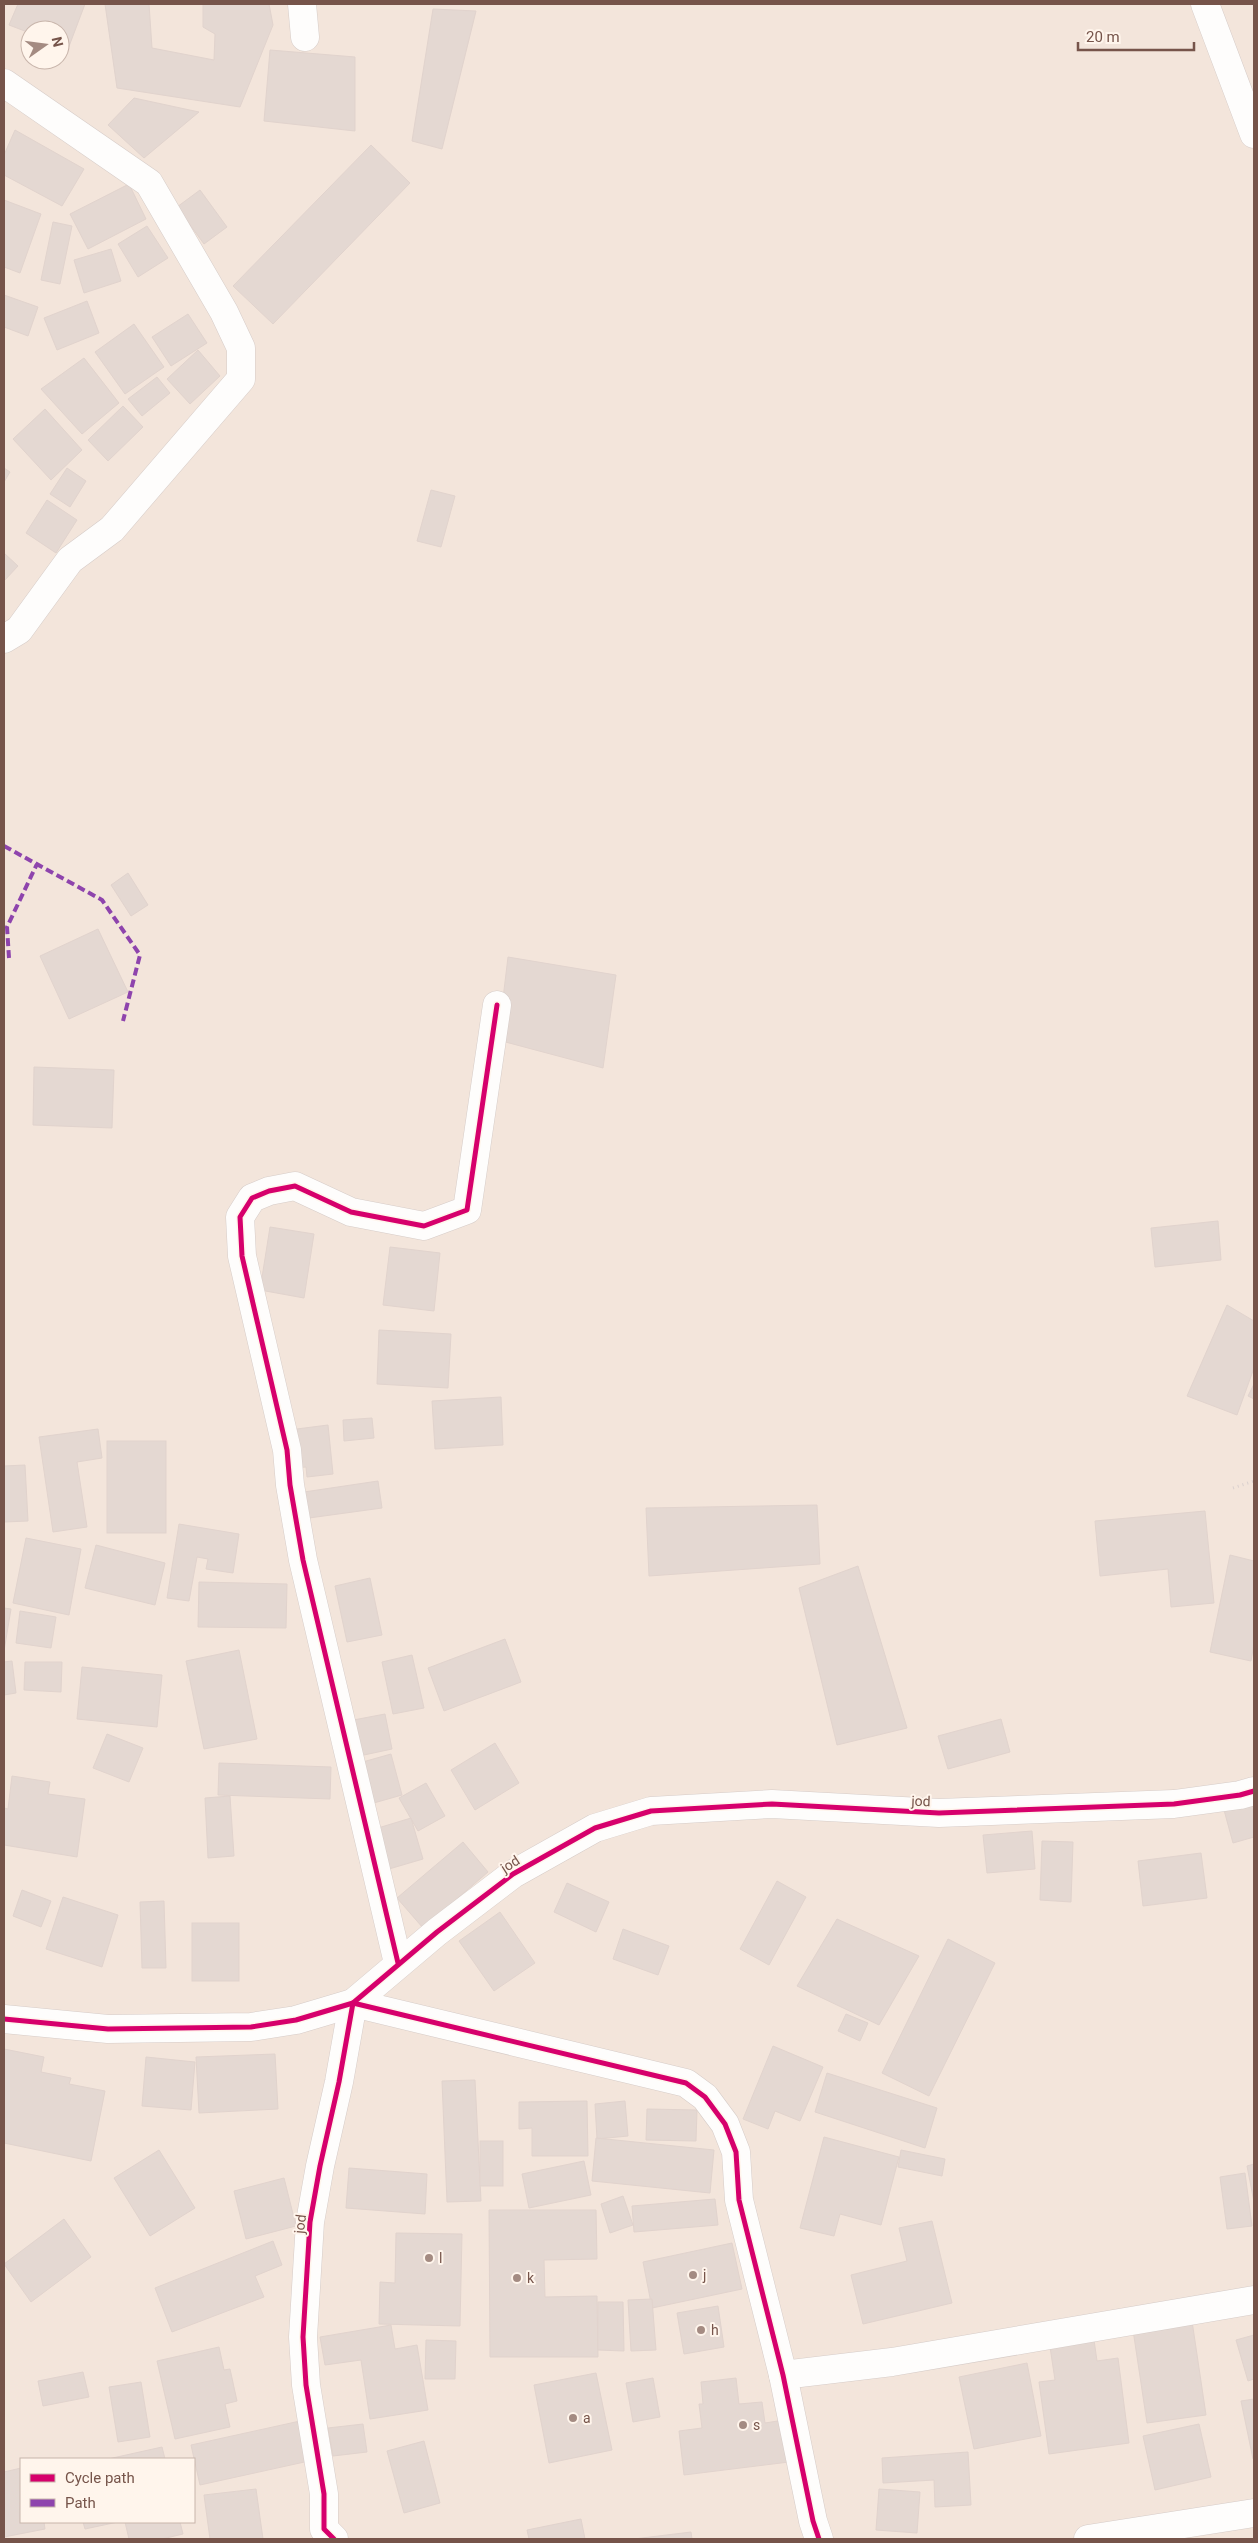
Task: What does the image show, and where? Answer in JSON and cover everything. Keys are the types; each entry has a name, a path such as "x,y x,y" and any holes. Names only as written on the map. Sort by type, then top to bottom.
{"street":[{"path":"302,4 305,37"},
{"path":"1205,4 1252,125"},
{"path":"4,83 149,183 224,312 241,348 241,380 112,529 70,560 18,630 4,639"},
{"path":"398,1963 303,1560 290,1485 287,1450 242,1256 240,1217 252,1198 269,1191 295,1186 351,1212 424,1226 467,1210 497,1005"},
{"name":"jod","path":"324,2536 324,2494 306,2385 303,2337 310,2222 354,2003 398,1963 513,1874 595,1828 651,1810 772,1804 846,1810 939,1813 1174,1804 1240,1795 1254,1790"},
{"path":"4,2019 108,2029 250,2026 296,2020 354,2003 686,2083 705,2097 725,2124 736,2152 739,2200 784,2375 812,2521 818,2539"},
{"path":"784,2375 911,2359 1254,2300"},
{"path":"1088,2539 1254,2513"}],"path":[{"path":"1234,1488 1254,1481"}],"shaded area":[{"path":"4,4 1254,4 1254,2539 4,2539"}],"building":[{"path":"18,4 85,4 70,44 70,20 20,20 20,29 9,25"},
{"path":"105,4 149,4 152,48 214,60 215,34 203,27 203,4 269,4 273,25 240,107 117,88"},
{"path":"433,9 476,11 442,149 412,141"},
{"path":"270,50 355,57 355,131 264,121"},
{"path":"134,98 199,112 144,158 108,125"},
{"path":"15,130 84,169 62,206 4,175 4,155"},
{"path":"371,145 410,183 273,324 233,286"},
{"path":"129,184 146,219 88,249 70,214"},
{"path":"200,190 227,227 204,244 177,207"},
{"path":"4,200 41,214 20,273 4,267"},
{"path":"53,222 72,226 60,284 41,280"},
{"path":"147,226 168,258 138,277 118,244"},
{"path":"111,249 121,281 84,293 74,260"},
{"path":"4,295 38,307 28,336 4,327"},
{"path":"87,301 99,333 57,350 44,318"},
{"path":"188,314 207,343 171,366 152,337"},
{"path":"134,324 164,367 125,394 95,352"},
{"path":"198,350 220,376 190,404 167,379"},
{"path":"84,358 119,403 82,434 41,389"},
{"path":"157,377 170,393 142,416 128,399"},
{"path":"123,406 143,427 108,461 88,440"},
{"path":"45,409 82,450 51,480 13,439"},
{"path":"4,468 10,472 4,482"},
{"path":"67,468 86,481 70,507 50,494"},
{"path":"431,490 455,496 441,547 417,541"},
{"path":"47,500 77,520 56,553 26,533"},
{"path":"4,553 18,566 4,581"},
{"path":"128,873 148,905 131,916 111,885"},
{"path":"98,929 128,992 69,1019 40,956"},
{"path":"508,957 616,975 603,1068 498,1040"},
{"path":"34,1067 114,1070 112,1128 33,1125"},
{"path":"1218,1221 1221,1260 1155,1267 1151,1228"},
{"path":"270,1227 314,1234 304,1298 260,1290"},
{"path":"390,1247 440,1253 434,1311 383,1305"},
{"path":"1227,1305 1254,1321 1254,1368 1237,1415 1187,1396"},
{"path":"379,1330 451,1334 448,1388 377,1384"},
{"path":"1254,1384 1254,1399 1248,1396"},
{"path":"501,1397 503,1445 435,1449 432,1401"},
{"path":"372,1418 374,1438 344,1441 343,1420"},
{"path":"328,1425 333,1474 307,1477 306,1467 293,1468 289,1430"},
{"path":"98,1429 102,1458 77,1462 87,1527 53,1532 39,1437"},
{"path":"107,1441 166,1441 166,1533 107,1533"},
{"path":"25,1465 28,1521 4,1522 4,1466"},
{"path":"378,1481 382,1508 309,1518 304,1492"},
{"path":"817,1505 820,1564 649,1576 646,1508"},
{"path":"1205,1511 1214,1603 1171,1607 1168,1569 1100,1576 1095,1521"},
{"path":"179,1524 239,1534 233,1573 206,1569 208,1559 197,1557 189,1601 167,1598"},
{"path":"26,1538 81,1549 69,1615 13,1603"},
{"path":"96,1545 165,1563 155,1605 85,1588"},
{"path":"1230,1555 1254,1561 1254,1644 1251,1661 1210,1652"},
{"path":"858,1566 907,1728 837,1745 799,1588"},
{"path":"370,1578 382,1635 347,1642 335,1586"},
{"path":"199,1582 287,1584 286,1628 198,1627"},
{"path":"4,1608 11,1609 4,1651"},
{"path":"20,1611 56,1617 51,1648 16,1643"},
{"path":"505,1639 521,1682 444,1711 428,1668"},
{"path":"239,1650 257,1739 204,1749 186,1661"},
{"path":"412,1655 424,1708 393,1714 382,1662"},
{"path":"12,1661 16,1693 4,1695 4,1662"},
{"path":"25,1662 62,1662 61,1692 24,1690"},
{"path":"82,1667 162,1675 157,1727 77,1719"},
{"path":"385,1714 392,1749 350,1758 343,1722"},
{"path":"1001,1719 1010,1752 948,1769 938,1736"},
{"path":"107,1734 143,1748 129,1782 93,1768"},
{"path":"495,1743 519,1783 475,1810 451,1770"},
{"path":"391,1754 402,1795 356,1808 345,1767"},
{"path":"219,1763 331,1767 330,1799 218,1795"},
{"path":"12,1776 50,1782 48,1794 85,1799 77,1857 4,1845 4,1808 8,1809"},
{"path":"426,1783 445,1816 418,1831 399,1798"},
{"path":"230,1796 234,1856 208,1858 205,1798"},
{"path":"1254,1801 1254,1837 1233,1843 1224,1810"},
{"path":"411,1818 423,1859 389,1869 378,1828"},
{"path":"1032,1831 1035,1869 987,1873 983,1835"},
{"path":"1042,1841 1073,1842 1071,1902 1040,1900"},
{"path":"463,1842 488,1872 423,1928 397,1898"},
{"path":"1201,1853 1207,1898 1143,1906 1138,1861"},
{"path":"777,1881 806,1897 769,1965 740,1949"},
{"path":"567,1883 609,1902 596,1932 554,1912"},
{"path":"22,1890 51,1901 41,1927 13,1916"},
{"path":"63,1897 118,1915 102,1967 46,1949"},
{"path":"164,1901 166,1968 142,1968 140,1902"},
{"path":"500,1912 535,1963 494,1991 459,1941"},
{"path":"837,1919 919,1956 879,2025 797,1986"},
{"path":"192,1923 239,1923 239,1981 192,1981"},
{"path":"623,1929 669,1946 658,1975 613,1959"},
{"path":"948,1939 995,1963 929,2096 882,2073"},
{"path":"846,2014 868,2023 860,2041 838,2031"},
{"path":"773,2046 823,2067 800,2121 775,2111 768,2129 743,2119"},
{"path":"4,2049 44,2057 41,2072 71,2078 69,2084 105,2091 91,2161 4,2143"},
{"path":"275,2054 278,2109 199,2113 196,2057"},
{"path":"146,2057 195,2062 191,2110 142,2106"},
{"path":"827,2073 937,2108 925,2148 815,2112"},
{"path":"475,2080 481,2201 447,2202 442,2081"},
{"path":"587,2101 588,2156 532,2156 532,2128 519,2129 519,2102"},
{"path":"625,2101 628,2136 597,2139 595,2104"},
{"path":"647,2109 697,2110 696,2141 646,2140"},
{"path":"824,2137 899,2157 881,2225 840,2214 834,2236 800,2228"},
{"path":"596,2138 714,2150 710,2193 592,2181"},
{"path":"480,2141 503,2141 503,2186 480,2186"},
{"path":"159,2150 195,2208 150,2236 114,2178"},
{"path":"901,2150 945,2159 942,2176 898,2167"},
{"path":"584,2161 591,2195 529,2208 522,2174"},
{"path":"1254,2164 1254,2202 1247,2166"},
{"path":"349,2168 427,2174 425,2214 346,2208"},
{"path":"1245,2173 1252,2226 1227,2229 1220,2177"},
{"path":"284,2178 296,2226 246,2239 234,2191"},
{"path":"623,2196 633,2225 610,2233 601,2204"},
{"path":"715,2199 718,2225 634,2232 632,2206"},
{"name":"k","path":"489,2210 596,2210 597,2259 544,2260 545,2297 597,2296 598,2357 490,2357"},
{"path":"64,2219 91,2257 31,2302 4,2264"},
{"path":"932,2221 952,2303 863,2324 851,2275 907,2261 899,2228"},
{"name":"l","path":"396,2233 462,2234 460,2326 379,2324 380,2282 395,2283"},
{"path":"273,2241 282,2265 255,2276 264,2297 172,2332 155,2288"},
{"name":"j","path":"732,2243 742,2289 652,2308 643,2262"},
{"path":"652,2299 656,2350 631,2351 628,2300"},
{"path":"598,2302 623,2302 624,2351 598,2350"},
{"name":"h","path":"718,2306 724,2347 684,2354 677,2313"},
{"path":"1192,2321 1206,2415 1147,2423 1133,2330"},
{"path":"391,2325 395,2349 417,2345 428,2410 370,2419 361,2360 325,2365 320,2337"},
{"path":"1254,2335 1254,2379 1248,2381 1236,2340"},
{"path":"426,2340 456,2341 455,2379 425,2379"},
{"path":"1094,2340 1097,2361 1118,2358 1129,2443 1049,2454 1039,2382 1055,2380 1050,2347"},
{"path":"219,2347 224,2370 230,2369 237,2401 225,2404 230,2427 175,2439 157,2361"},
{"path":"1027,2363 1041,2436 974,2449 959,2377"},
{"path":"83,2372 89,2397 43,2406 38,2381"},
{"name":"a","path":"596,2373 612,2450 549,2463 534,2385"},
{"path":"653,2378 660,2417 633,2422 626,2383"},
{"name":"s","path":"736,2378 739,2404 762,2402 765,2423 784,2420 789,2462 684,2475 679,2431 702,2428 699,2404 703,2404 701,2382"},
{"path":"141,2382 150,2437 118,2442 109,2387"},
{"path":"1254,2399 1254,2459 1253,2459 1241,2401"},
{"path":"300,2421 309,2461 200,2485 191,2445"},
{"path":"363,2424 367,2452 333,2456 328,2428"},
{"path":"1199,2424 1211,2477 1155,2490 1143,2436"},
{"path":"424,2441 440,2503 404,2513 387,2451"},
{"path":"162,2447 165,2458 112,2458"},
{"path":"968,2452 971,2505 935,2507 934,2480 883,2483 882,2458"},
{"path":"20,2468 20,2523 44,2523 45,2529 4,2537 4,2472"},
{"path":"256,2489 263,2539 210,2539 204,2495"},
{"path":"879,2489 920,2492 917,2533 876,2530"},
{"path":"581,2519 585,2539 529,2539 527,2530"},
{"path":"83,2523 113,2523 85,2529"},
{"path":"125,2523 180,2523 183,2534 162,2539 129,2539"},
{"path":"691,2532 692,2539 634,2539"}],"marked path":[{"path":"4,846 102,900 140,955 123,1021"},
{"path":"9,958 7,927 37,864"}],"cycle path":[{"path":"398,1963 303,1560 290,1485 287,1450 242,1256 240,1217 252,1198 269,1191 295,1186 351,1212 424,1226 467,1210 497,1005"},
{"path":"334,2539 324,2529 324,2494 306,2385 303,2337 310,2222 353,2003 437,1932 513,1874 595,1828 651,1811 772,1804 939,1813 1174,1804 1240,1795 1254,1791"},
{"path":"4,2019 108,2029 251,2027 296,2020 353,2003 686,2083 705,2097 725,2124 736,2152 739,2200 783,2375 813,2521 819,2539"}],"place":[{"name":"l","path":"429,2258"},
{"name":"j","path":"693,2275"},
{"name":"k","path":"517,2278"},
{"name":"h","path":"701,2330"},
{"name":"a","path":"573,2418"},
{"name":"s","path":"743,2425"}]}
